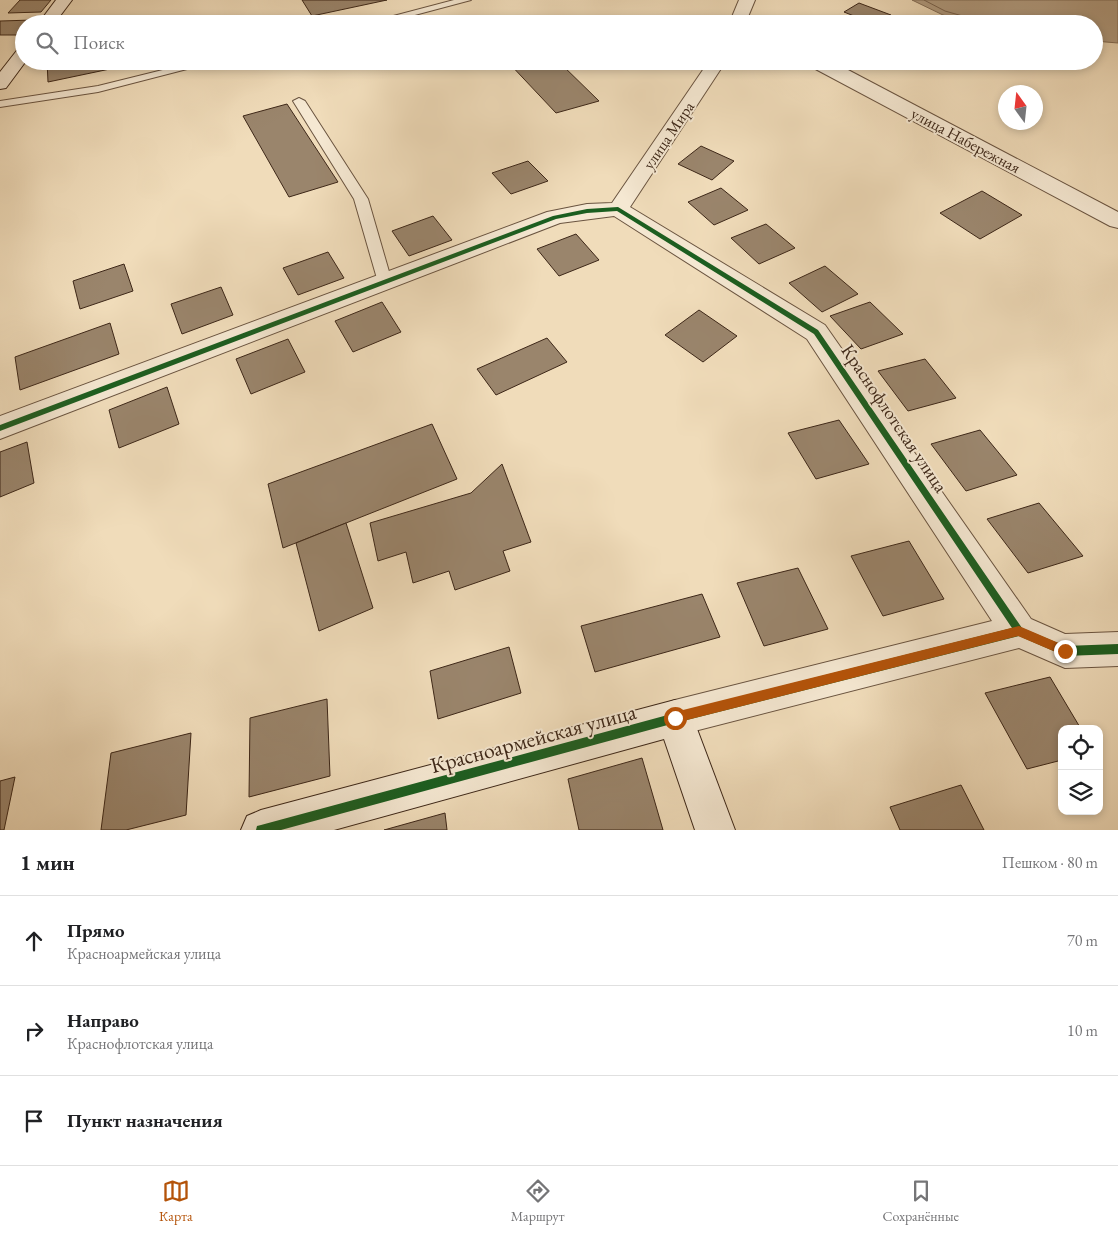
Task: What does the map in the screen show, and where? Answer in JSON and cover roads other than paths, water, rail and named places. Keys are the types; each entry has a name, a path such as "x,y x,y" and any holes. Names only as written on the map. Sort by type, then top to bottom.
{"street":[{"path":"53,15 64,0"},
{"path":"741,15 747,0"},
{"path":"0,84 15,65"},
{"name":"улица Мира","path":"618,209 712,70"},
{"name":"улица Набережная","path":"834,70 1118,221"},
{"path":"0,428 555,217 587,211 618,209"},
{"name":"Краснофлотская улица","path":"618,209 816,332 1019,630"},
{"path":"1019,630 1065,651 1118,649"},
{"name":"Красноармейская улица","path":"261,830 675,718 1019,630"},
{"path":"675,718 715,830"}],"lane":[{"path":"405,15 466,0"},
{"path":"0,104 98,89 176,70"},
{"path":"299,101 361,200 385,282"}],"water":[{"path":"912,0 1118,0 1118,43 1103,42 1103,15 943,15"}]}
